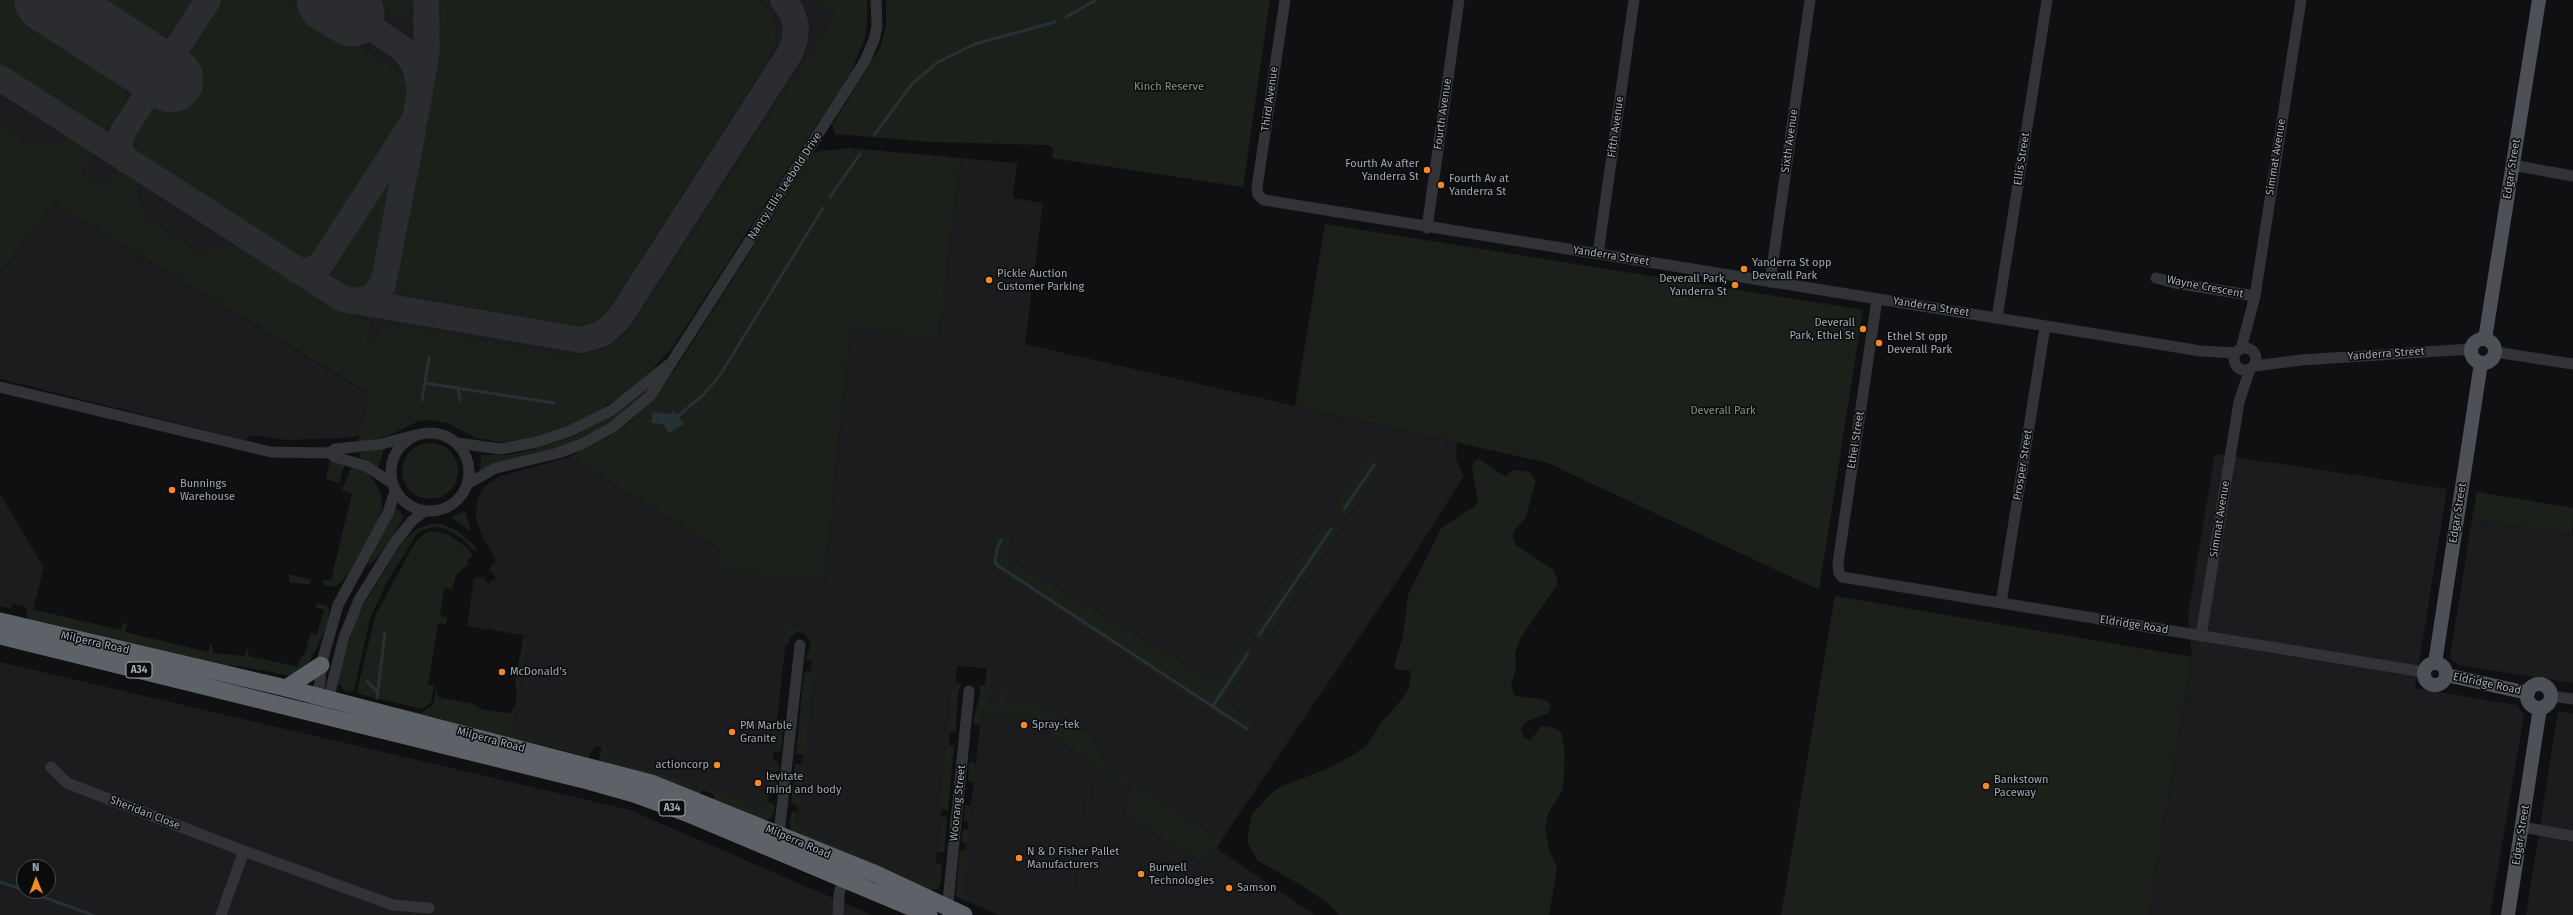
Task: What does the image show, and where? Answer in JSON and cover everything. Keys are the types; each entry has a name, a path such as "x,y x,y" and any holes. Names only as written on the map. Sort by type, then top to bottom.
{"highway":[{"name":"Milperra Road","path":"0,621 323,697 651,783 848,863 947,912 964,915"},
{"name":"Milperra Road","path":"0,636 581,779 634,794 686,813 929,915"},
{"path":"286,688 321,665"}],"main road":[{"name":"Edgar Street","path":"2485,339 2539,0"},
{"path":"2485,339 2491,342 2495,352 2489,362 2481,363 2472,356 2471,349 2477,340 2485,339"},
{"name":"Edgar Street","path":"2435,663 2481,363"},
{"path":"2435,663 2442,665 2446,675 2440,684 2432,685 2426,682 2424,672 2428,665 2435,663"},
{"name":"Eldridge Road","path":"2446,675 2528,693"},
{"path":"2541,684 2548,688 2552,696 2547,706 2540,708 2529,703 2528,693 2533,686 2541,684"},
{"name":"Edgar Street","path":"2508,915 2540,708"}],"street":[{"name":"Nancy Ellis Leebold Drive","path":"467,484 496,468 558,453 601,434 629,414 650,396 661,382 669,364 865,61 874,40 878,15 876,0"},
{"name":"Third Avenue","path":"1260,198 1257,187 1285,0"},
{"name":"Fourth Avenue","path":"1427,228 1459,0"},
{"name":"Fifth Avenue","path":"1598,254 1634,0"},
{"name":"Sixth Avenue","path":"1770,282 1810,0"},
{"name":"Ellis Street","path":"1997,318 2047,0"},
{"name":"Simmat Avenue","path":"2240,402 2237,358 2252,314 2301,0"},
{"path":"2512,165 2573,176"},
{"name":"Yanderra Street","path":"1260,198 1427,228 1997,318 2237,358"},
{"name":"Wayne Crescent","path":"2156,278 2175,283 2255,296"},
{"name":"Ethel Street","path":"1844,578 1839,572 1838,563 1877,299"},
{"name":"Simmat Avenue","path":"2201,636 2240,402 2254,361 2252,314"},
{"name":"Prosper Street","path":"2001,603 2044,327"},
{"path":"2248,348 2254,361 2243,370 2237,358 2248,348"},
{"name":"Yanderra Street","path":"2254,361 2301,360 2471,349"},
{"path":"2495,352 2573,364"},
{"name":"Nancy Ellis Leebold Drive","path":"457,442 501,449 559,435 594,421 612,410 669,364"},
{"path":"0,387 254,449 290,454 329,453 335,449 365,447 415,435 437,433 457,442 468,462 467,484 459,498 451,505 444,509 426,511 408,504 393,487 366,466 335,457 329,453"},
{"path":"323,697 321,665 338,605 388,513 393,487 392,460 397,449 415,435"},
{"path":"318,715 344,637 359,600 395,542 412,522 426,511"},
{"name":"Eldridge Road","path":"1844,578 2424,672"},
{"path":"779,834 800,645"},
{"name":"Woorang Street","path":"947,912 969,691"},
{"path":"2552,696 2573,699"},
{"name":"Sheridan Close","path":"51,767 67,783 244,851 393,905 429,908"},
{"path":"2522,827 2573,836"},
{"path":"221,915 244,851"},
{"path":"838,915 838,898 848,863"}],"shaded area":[{"path":"0,0 829,0 839,12 652,344 589,378 343,338 0,163"},
{"path":"961,158 1017,163 1013,198 1043,203 1025,344 1457,443 1456,460 1464,476 1400,577 1216,848 1315,915 999,915 963,899 962,881 987,668 957,666 934,880 927,884 821,841 796,828 813,646 817,646 806,632 788,621 768,804 756,814 681,780 607,756 609,748 596,746 591,752 513,733 528,636 467,626 474,579 483,577 488,584 496,578 489,569 496,560 482,536 476,518 477,500 484,487 500,476 569,457 720,549 824,581 851,326 947,266"},
{"path":"54,204 369,394 360,435 349,438 287,440 251,435 245,440 0,379 0,273"},
{"path":"674,411 684,424 669,433 663,424 651,423 653,412 668,414"},
{"path":"2215,454 2447,489 2415,688 2517,705 2524,715 2490,915 2148,915 2192,657 2188,616"},
{"path":"0,494 44,568 33,609 12,604 11,609 0,606"},
{"path":"2472,519 2573,534 2573,683 2458,665 2450,657"},
{"path":"0,662 630,810 872,915 0,915"},
{"path":"2558,711 2573,714 2573,915 2526,915"}],"green space":[{"path":"0,0 18,0 72,35 118,68 125,84 125,102 112,123 102,128 93,126 0,66"},
{"path":"78,0 193,0 180,18 165,32 146,36 131,33"},
{"path":"223,0 288,0 411,80 410,110 319,252 311,259 303,260 294,256 141,158 134,148 134,138"},
{"path":"371,0 411,0 412,4 408,16 402,20"},
{"path":"442,0 759,0 772,16 775,36 771,55 606,311 596,320 588,324 571,325 389,291 440,34"},
{"path":"814,0 867,0 865,38 851,72 672,348 649,373 623,395 598,411 565,428 535,438 501,442 476,438 448,423 431,420 419,421 390,435 358,443 369,393 54,204 0,273 0,125 33,146 75,139 84,146 88,155 87,162 81,173 101,186 112,174 119,172 134,177 142,215 196,251 238,245 333,306 370,321 366,341 375,343 382,327 388,328 391,324 562,355 595,353 612,346 631,329 835,14"},
{"name":"Kinch Reserve","path":"886,0 1270,0 1243,187 1052,158 1053,148 1048,145 931,142 835,134 832,125 880,48 886,25"},
{"path":"849,148 961,158 937,341 851,326 824,581 720,570 720,549 569,457 611,435 628,423 654,397 678,365 814,152"},
{"path":"398,160 376,280 365,290 354,291 343,288 332,277 332,261"},
{"name":"Deverall Park","path":"1325,224 1863,310 1819,590 1548,463 1295,406"},
{"path":"658,376 650,389 618,418 579,441 480,471 481,455 507,455 532,450 572,437 607,418"},
{"path":"430,443 441,445 450,451 456,460 458,471 456,482 450,491 441,497 430,499 419,497 410,491 404,482 402,471 404,460 410,451 419,445"},
{"path":"384,449 378,468 358,456 361,452"},
{"path":"1368,456 1398,460 1383,464 1347,517 1333,507"},
{"path":"1479,459 1506,477 1510,472 1516,470 1530,472 1536,481 1525,519 1516,528 1512,535 1516,545 1553,570 1557,578 1557,585 1521,637 1515,653 1516,667 1511,687 1515,696 1542,699 1550,703 1551,708 1547,714 1527,721 1521,729 1524,738 1531,740 1541,726 1555,728 1561,732 1565,752 1563,789 1548,814 1545,829 1549,849 1557,868 1549,915 1339,915 1329,904 1301,885 1258,861 1247,841 1252,814 1272,793 1280,787 1324,770 1353,755 1368,744 1381,723 1404,697 1409,688 1411,671 1396,669 1394,666 1403,637 1408,595 1441,528 1474,507 1478,500 1472,467 1474,462"},
{"path":"330,461 345,463 339,483 326,479"},
{"path":"352,465 367,472 375,482 381,495 382,510 377,523 348,574 337,586 332,587 324,585 322,580 331,580 352,494 342,490"},
{"path":"2477,492 2573,508 2572,534 2472,519"},
{"path":"396,508 404,517 382,552 370,565 367,563"},
{"path":"465,511 471,529 470,531 451,517"},
{"path":"1327,519 1341,528 1264,643 1250,633"},
{"path":"431,524 442,524 459,532 474,545 477,553 461,538 446,529 433,527 418,532 387,582 370,619 354,690 350,692 344,691 341,685 337,684 352,631 362,608 402,542 418,528"},
{"path":"429,531 447,534 466,547 473,555 467,560 469,563 456,575 452,589 444,588 440,616 447,618 446,624 438,623 428,685 434,686 431,703 422,709 359,694 357,691 376,614 413,546 418,539"},
{"path":"996,537 1010,538 1008,559 1216,683 1243,643 1256,652 1223,701 1255,722 1246,735 992,566"},
{"path":"288,574 311,580 310,584 290,583"},
{"name":"Bankstown Paceway","path":"1835,596 2192,657 2148,915 1781,915"},
{"path":"317,603 326,605 329,609 328,621 324,633 307,666 292,676 239,666 214,665 28,620 27,615 27,608 121,630 123,623 127,624 125,632 208,652 210,645 212,644 213,653 244,656 247,647 249,656 298,667 300,658 305,654 310,633 317,635 324,610 315,607"},
{"path":"787,621 806,632 818,646 815,660 806,659 811,643 804,633 796,632 789,639 789,645 785,643"},
{"path":"524,635 528,636 513,733 591,752 589,757 388,706 421,713 433,705 436,688 437,695 440,698 471,703 483,710 510,713 515,707 517,692 515,681"},
{"path":"976,662 987,663 987,668 976,667"},
{"path":"987,668 992,668 988,703 999,705 1001,688 1007,690 1004,699 1025,705 1028,696 1017,693 1018,689 1086,734 1087,732 1093,736 1090,742 1101,749 1106,743 1098,758 1221,841 1206,864 1124,815 1132,790 1093,763 1077,915 1074,915 1091,762 1051,734 1052,720 982,713 980,725 976,725 973,722 980,693 979,686 985,685"},
{"path":"807,671 814,672 805,755 796,754 804,673"},
{"path":"955,683 961,684 958,692 956,731 947,732 952,688 955,688"},
{"path":"784,719 781,751 773,751 777,721"},
{"path":"946,743 954,747 948,810 939,809"},
{"path":"602,747 609,748 608,756 681,780 697,788 698,781 705,785 705,788 699,794 599,760"},
{"path":"769,759 778,762 779,771 774,772 768,768"},
{"path":"969,762 976,763 975,782 968,781"},
{"path":"795,764 804,765 801,804 798,806 791,803"},
{"path":"771,777 778,782 777,793 769,794"},
{"path":"720,790 755,806 761,806 766,801 775,805 772,817 765,821 713,800 714,793"},
{"path":"965,805 972,806 970,823 964,821"},
{"path":"792,811 797,812 796,823 800,830 926,883 934,879 936,863 942,865 940,885 937,889 929,890 792,832 789,822"},
{"path":"938,816 947,817 944,852 937,852 941,819 938,819"},
{"path":"970,829 968,845 961,842 963,830"},
{"path":"967,850 963,892 968,900 966,901 956,896 956,892 960,851"}],"waterway":[{"path":"1066,17 1096,0"},
{"path":"875,134 912,84 938,62 975,44 1055,22"},
{"path":"830,197 860,154"},
{"path":"676,418 703,395 720,375 823,208"},
{"path":"422,400 429,358"},
{"path":"425,383 554,403"},
{"path":"458,388 460,400"},
{"path":"1344,509 1374,465"},
{"path":"1259,635 1331,529"},
{"path":"1001,540 997,549 995,562 997,565 1247,729"},
{"path":"377,698 385,633"},
{"path":"1212,707 1248,653"},
{"path":"367,681 377,692"},
{"path":"0,882 16,887"},
{"path":"48,899 93,915"}],"taxiway":[{"path":"126,160 119,147 122,133 208,0"},
{"path":"297,270 310,271 321,264 415,119 427,49 426,0"},
{"path":"0,78 343,299 581,340 602,334 618,320 790,53 795,39 796,25 791,11 783,0"},
{"path":"352,14 404,50 415,66 420,87"},
{"path":"354,301 371,298 383,284 413,131"}],"runway":[{"path":"47,0 171,80"},
{"path":"329,0 352,14"}],"place":[{"name":"Fourth Av after Yanderra St","path":"1427,170"},
{"name":"Fourth Av at Yanderra St","path":"1441,185"},
{"name":"Yanderra St opp Deverall Park","path":"1744,269"},
{"name":"Pickle Auction Customer Parking","path":"989,280"},
{"name":"Deverall Park, Yanderra St","path":"1735,285"},
{"name":"Deverall Park, Ethel St","path":"1863,329"},
{"name":"Ethel St opp Deverall Park","path":"1879,343"},
{"name":"Bunnings Warehouse","path":"172,490"},
{"name":"McDonald's","path":"502,672"},
{"name":"Spray-tek","path":"1024,725"},
{"name":"PM Marble Granite","path":"732,732"},
{"name":"actioncorp","path":"717,765"},
{"name":"levitate mind and body","path":"758,783"},
{"name":"Bankstown Paceway","path":"1986,786"},
{"name":"N & D Fisher Pallet Manufacturers","path":"1019,858"},
{"name":"Burwell Technologies","path":"1141,874"},
{"name":"Samson","path":"1229,888"}]}
